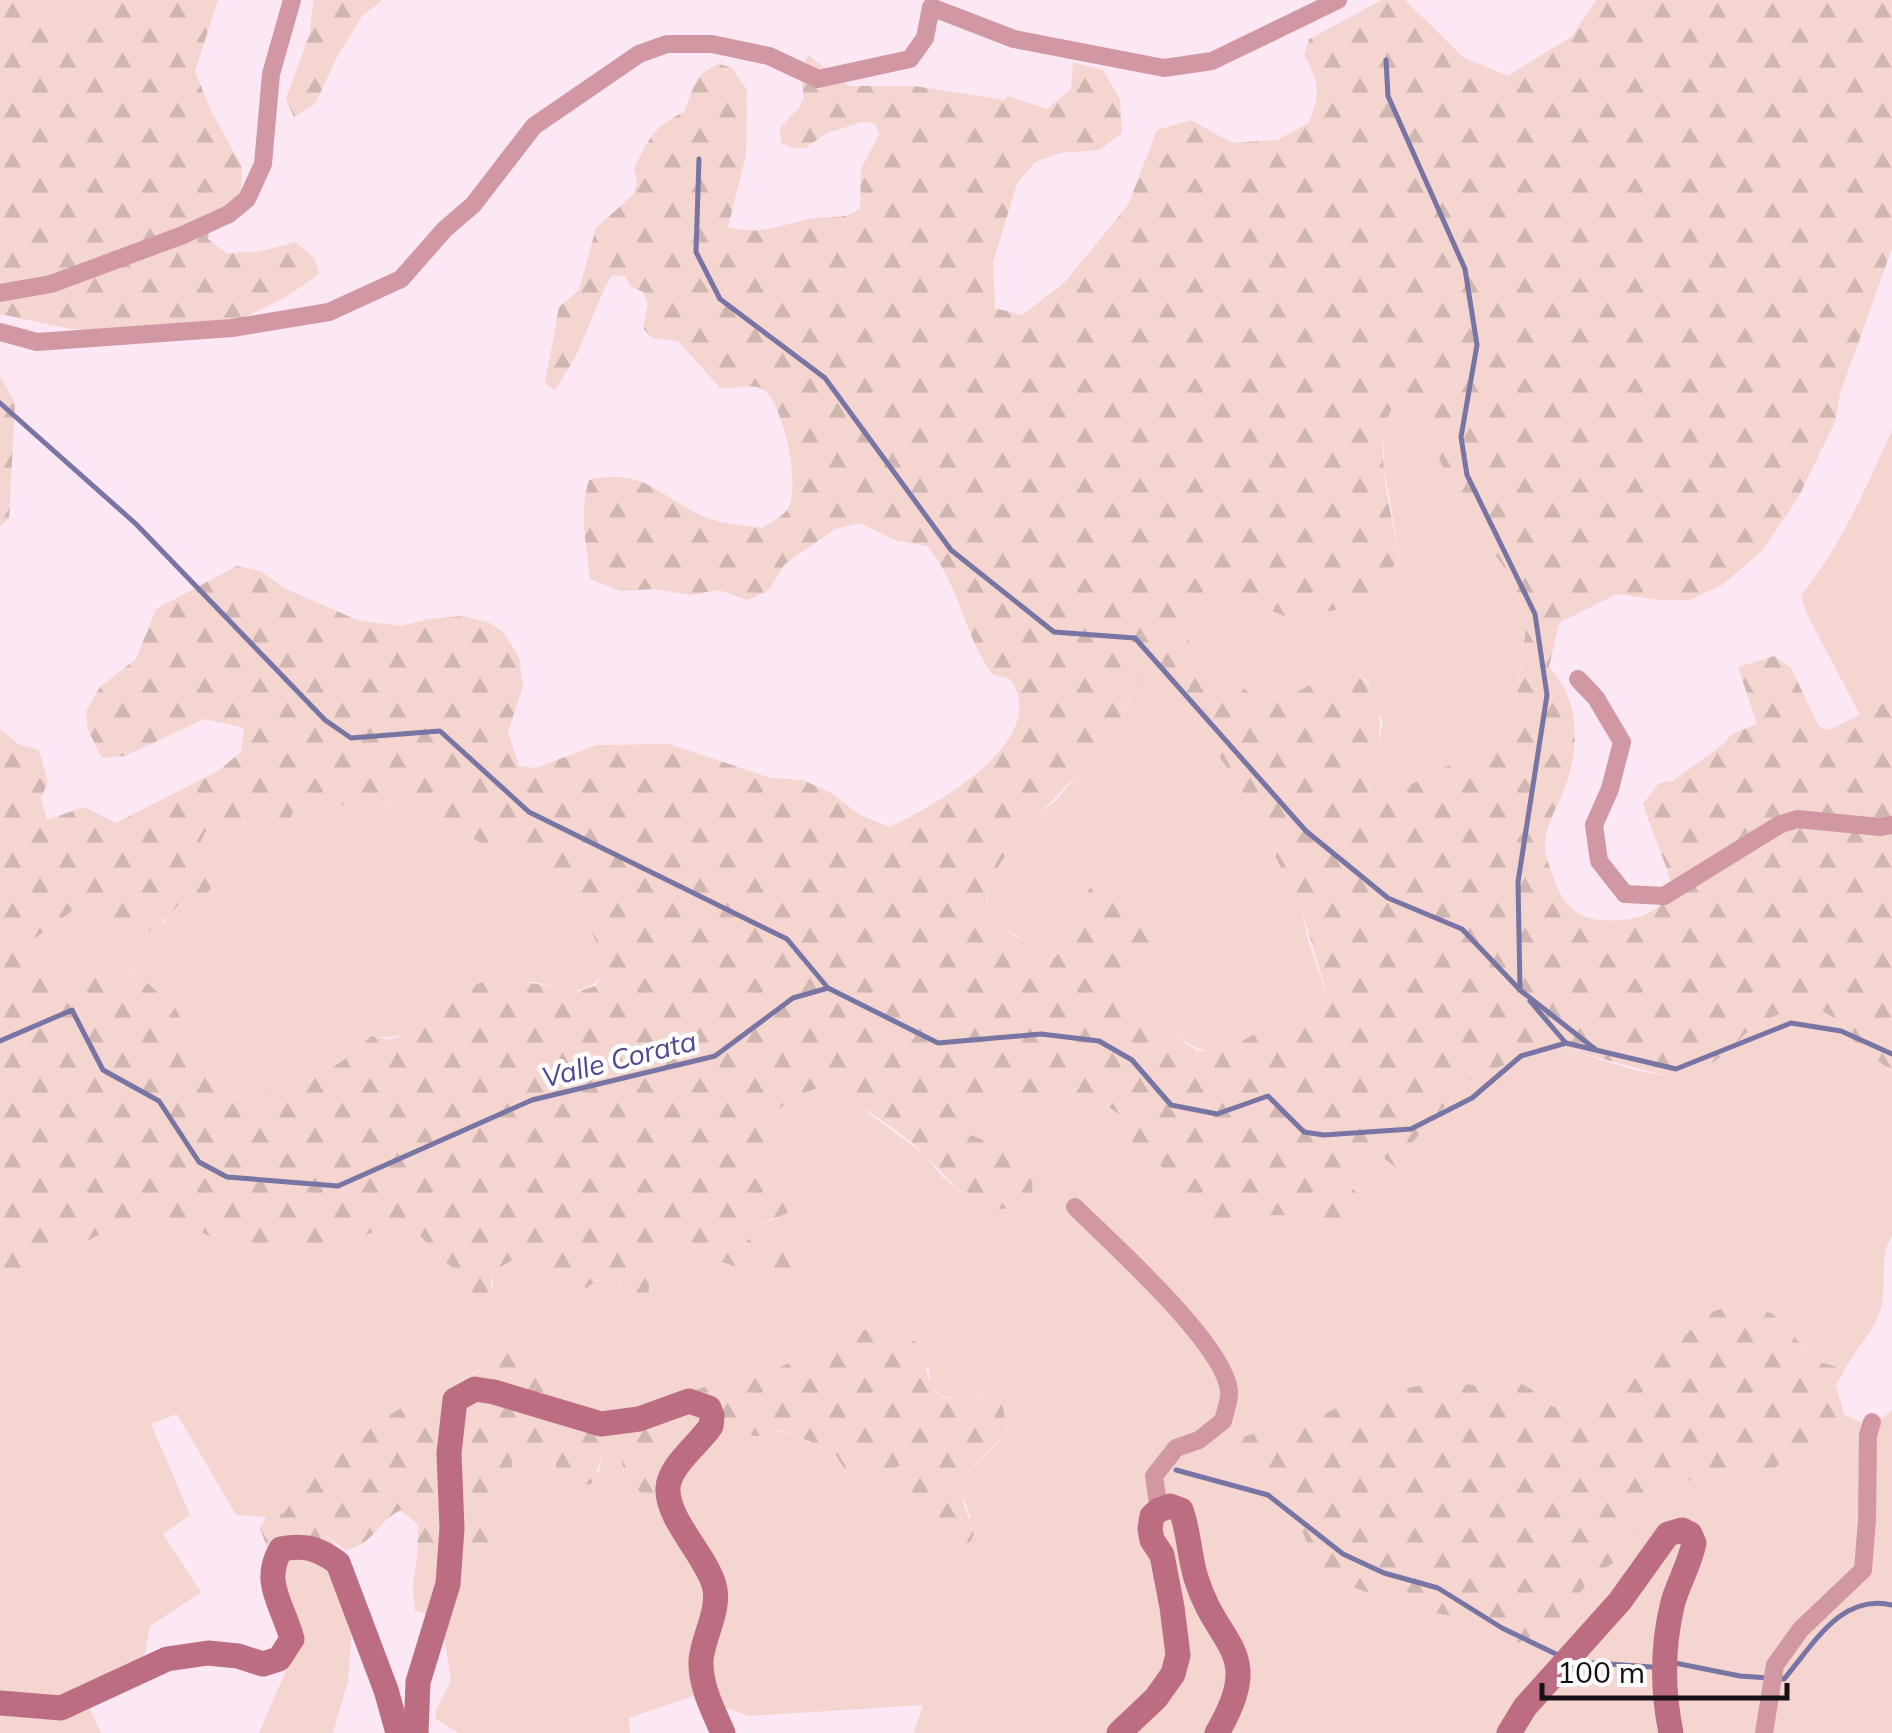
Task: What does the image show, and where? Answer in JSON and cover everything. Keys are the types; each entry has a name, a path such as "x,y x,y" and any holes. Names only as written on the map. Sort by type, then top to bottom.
{"street":[{"path":"0,293 51,284 183,235 230,214 246,199 263,164 271,74 292,0"},
{"path":"0,332 36,342 232,328 329,312 401,280 444,229 473,205 534,126 639,54 667,44 712,44 769,56 818,80 910,59 925,38 931,7 1014,39 1164,68 1212,61 1338,0"},
{"path":"1578,680 1596,698 1622,742 1610,790 1594,825 1598,861 1625,894 1664,896 1779,825 1797,819 1880,828 1892,825"},
{"path":"1075,1207 1208,1345 1229,1390 1223,1421 1199,1440 1176,1448 1154,1476 1164,1508"},
{"path":"416,1733 418,1682 448,1584 451,1425 455,1400 475,1389 601,1424 639,1419 689,1402 708,1408 711,1426 672,1475 668,1490 674,1512 714,1585 715,1603 701,1659 702,1681 722,1733"},
{"path":"1764,1733 1776,1664 1801,1629 1863,1570 1868,1520 1868,1435 1872,1422"},
{"path":"1119,1733 1156,1698 1173,1674 1178,1654 1166,1574 1150,1529 1152,1516 1164,1508 1180,1510 1200,1589 1230,1642 1239,1668 1229,1713 1216,1733"},
{"path":"1509,1733 1525,1706 1620,1601 1668,1534 1682,1530 1690,1534 1694,1543 1674,1601 1664,1664 1670,1733"},
{"path":"0,1703 60,1708 167,1659 208,1653 263,1664 279,1659 292,1640 270,1567 281,1549 298,1546 321,1550 338,1563 398,1733"}],"green space":[{"path":"0,0 48,0 63,22 81,23 102,19 119,0 218,0 195,71 210,109 242,167 241,195 209,231 208,239 226,253 257,252 296,242 315,259 319,274 286,297 239,320 108,333 0,314"},
{"path":"48,0 119,0 102,19 81,23 63,22"},
{"path":"314,0 383,0 362,16 315,104 294,117 286,99 309,35"},
{"path":"1382,0 1405,0 1463,57 1508,76 1572,36 1596,0 1892,0 1892,248 1840,394 1835,422 1798,498 1762,551 1722,585 1690,600 1617,594 1559,623 1549,667 1566,693 1575,736 1567,782 1550,822 1545,847 1559,890 1581,915 1603,920 1643,915 1660,906 1673,891 1643,804 1659,783 1673,781 1732,734 1757,724 1738,667 1774,656 1791,668 1819,727 1829,730 1892,699 1892,1071 1859,1047 1833,1017 1811,1005 1751,1028 1727,1053 1702,1069 1667,1076 1565,1049 1518,1059 1469,1080 1410,1145 1401,1171 1378,1154 1368,1153 1346,1167 1345,1180 1357,1194 1362,1210 1360,1222 1343,1227 1323,1227 1298,1216 1275,1215 1203,1221 1179,1207 1165,1171 1148,1150 1126,1139 1122,1117 1096,1098 1071,1094 969,1105 966,1133 1012,1152 1033,1168 1032,1194 1016,1205 987,1207 960,1190 895,1129 842,1093 834,1081 795,1097 771,1115 772,1131 763,1159 771,1171 795,1179 800,1204 758,1225 747,1237 755,1246 768,1251 779,1246 791,1250 792,1265 787,1275 779,1282 719,1261 664,1231 652,1257 647,1303 635,1307 623,1301 619,1276 607,1274 586,1288 576,1280 552,1287 538,1266 513,1260 491,1272 491,1297 484,1307 471,1305 468,1286 460,1274 417,1233 399,1226 307,1250 262,1250 232,1245 202,1233 188,1221 155,1219 111,1229 18,1275 0,1271 0,729 18,744 39,750 48,782 41,798 47,820 84,807 116,823 218,771 241,752 244,728 204,719 125,756 102,758 88,730 86,712 100,687 136,659 156,609 237,566 261,571 284,588 357,620 401,626 463,616 490,623 503,632 519,657 523,686 508,732 519,766 535,768 597,745 669,744 771,778 803,780 831,793 860,815 890,827 910,817 959,787 1003,747 1016,725 1019,702 1010,679 992,674 982,659 947,576 927,546 895,540 860,523 835,529 785,564 768,591 747,600 719,590 691,595 654,589 621,591 590,579 584,517 589,480 610,477 643,482 697,514 762,528 787,510 793,485 779,413 765,391 749,386 720,388 678,341 652,338 643,328 648,303 643,292 631,287 625,276 613,275 606,285 575,358 555,390 545,383 559,307 579,290 596,228 634,194 634,168 653,134 684,112 699,78 719,64 732,68 747,90 746,155 728,227 752,231 844,216 860,208 861,169 879,135 875,123 863,122 827,133 805,148 781,143 780,128 804,98 800,73 808,55 849,86 914,86 1004,100 1008,96 1047,109 1071,89 1073,62 1103,70 1120,100 1122,133 1100,150 1059,153 1035,162 1017,184 993,262 995,308 1022,315 1065,282 1128,205 1157,130 1191,120 1232,143 1277,140 1309,123 1317,88 1304,55 1309,39","holes":["1398,396 1417,412 1461,505 1515,583 1526,628 1514,716 1500,740 1381,799 1367,795 1378,745 1379,713 1375,698 1355,671 1332,673 1286,698 1259,699 1193,655 1186,633 1187,611 1204,595 1240,599 1293,619 1335,610 1378,588 1400,557 1383,454 1389,414","1146,669 1169,674 1192,698 1217,753 1241,788 1301,908 1331,1006 1313,1027 1296,1022 1272,1025 1227,1049 1197,1051 1128,1016 1107,989 1152,949 1150,920 1141,903 1097,883 1088,890 1071,938 1052,961 990,914 989,887 1000,865 1037,816 1116,731 1130,695","315,793 360,809 423,800 440,820 492,849 513,852 544,872 584,913 607,968 595,986 580,991 493,977 426,1007 417,1030 390,1040 371,1036 341,1062 310,1079 237,1098 212,1083 176,1009 142,978 117,969 76,975 42,964 27,965 27,944 87,900 98,898 117,935 146,932 182,900 203,900 217,879 199,845 207,829 247,823 269,827 289,820 297,806"]},
{"path":"0,376 15,403 9,519 0,526"},
{"path":"1398,395 1417,412 1461,504 1515,583 1526,628 1514,716 1500,741 1381,799 1367,796 1383,723 1368,682 1355,671 1332,673 1286,698 1258,699 1193,655 1186,633 1187,611 1204,595 1240,599 1294,619 1400,557 1384,468 1384,422"},
{"path":"1892,430 1892,699 1860,715 1801,596 1841,537"},
{"path":"1146,668 1169,674 1192,698 1217,753 1241,788 1301,908 1331,1006 1313,1027 1285,1024 1227,1050 1200,1049 1137,1021 1115,1002 1102,973 1088,890 1071,938 1052,961 993,920 986,910 990,880 1021,831 1058,798 1118,727"},
{"path":"315,793 362,808 423,800 440,820 492,848 513,852 544,872 584,913 607,968 596,981 576,990 530,982 509,984 416,1031 401,1036 371,1036 341,1062 310,1079 237,1098 212,1083 176,1009 142,978 118,969 76,975 42,964 27,966 27,944 87,900 98,898 163,924 208,860 198,845 207,829 248,823 270,827 289,820 297,806"},
{"path":"1811,1005 1833,1017 1859,1047 1892,1071 1892,1236 1885,1254 1882,1304 1845,1369 1816,1361 1800,1343 1705,1315 1681,1340 1652,1345 1616,1396 1587,1410 1553,1407 1502,1373 1476,1385 1437,1382 1358,1398 1326,1413 1233,1441 1293,1504 1306,1541 1355,1588 1423,1611 1553,1627 1593,1576 1613,1563 1648,1508 1695,1477 1713,1470 1765,1475 1844,1414 1871,1428 1892,1410 1892,1733 914,1733 923,1705 749,1716 693,1696 629,1718 630,1733 459,1733 436,1719 435,1712 451,1681 441,1618 415,1611 417,1555 432,1560 455,1580 470,1579 497,1551 483,1507 512,1474 512,1458 541,1442 552,1453 555,1467 599,1472 603,1456 613,1444 623,1455 623,1471 712,1448 736,1430 750,1434 782,1432 818,1446 873,1481 914,1456 930,1459 932,1473 903,1484 899,1499 921,1523 927,1537 971,1518 960,1489 970,1471 1008,1430 1001,1401 986,1394 955,1400 940,1395 930,1384 929,1369 855,1332 756,1379 742,1376 712,1384 625,1415 579,1406 567,1398 545,1356 487,1366 373,1426 362,1439 310,1475 284,1513 266,1517 236,1515 177,1414 151,1424 190,1515 163,1534 201,1592 150,1626 140,1678 85,1698 101,1733 0,1733 0,1271 18,1275 111,1229 155,1219 188,1221 202,1233 307,1250 399,1226 421,1236 460,1274 468,1286 472,1305 493,1285 491,1272 513,1260 538,1266 552,1287 576,1280 597,1282 607,1274 619,1276 620,1289 650,1289 651,1258 664,1231 719,1261 779,1281 789,1274 768,1251 746,1237 753,1227 778,1218 771,1172 763,1162 762,1149 771,1134 771,1115 795,1097 834,1081 868,1113 924,1154 942,1177 968,1197 1012,1153 966,1133 969,1105 1071,1094 1096,1098 1122,1118 1126,1139 1148,1150 1165,1171 1179,1207 1203,1221 1298,1216 1323,1227 1357,1191 1345,1180 1346,1167 1368,1153 1378,1154 1401,1170 1410,1145 1469,1080 1518,1059 1565,1049 1667,1076 1727,1053 1751,1028 1777,1015"},
{"path":"1740,1301 1773,1314 1816,1361 1845,1369 1836,1385 1844,1414 1765,1475 1713,1470 1695,1477 1648,1508 1613,1563 1593,1576 1553,1627 1498,1652 1459,1617 1423,1611 1355,1588 1325,1569 1306,1541 1293,1504 1232,1440 1326,1413 1357,1398 1437,1382 1476,1385 1502,1373 1553,1407 1587,1410 1616,1396 1652,1345 1681,1340 1705,1315"},
{"path":"869,1329 915,1341 932,1387 943,1397 985,1395 1001,1400 1008,1430 972,1468 963,1485 963,1499 974,1534 967,1548 953,1553 937,1548 899,1499 903,1484 932,1473 929,1459 914,1457 873,1481 845,1470 837,1457 809,1441 779,1430 758,1436 736,1430 729,1434 709,1452 690,1484 666,1496 649,1495 633,1486 613,1445 603,1456 591,1484 560,1482 552,1453 541,1442 512,1458 512,1474 524,1482 523,1497 507,1501 493,1495 483,1507 497,1551 498,1568 486,1578 455,1580 432,1560 417,1555 418,1525 401,1510 364,1542 346,1550 323,1533 311,1552 268,1550 260,1528 266,1517 284,1513 310,1475 362,1439 373,1426 516,1348 532,1348 545,1356 567,1397 579,1406 625,1415 712,1384 742,1376 757,1379 840,1337"},
{"path":"322,1533 334,1543 353,1617 348,1681 333,1733 259,1733 301,1636 279,1578 291,1554"}],"waterway":[{"path":"1386,60 1388,96 1465,269 1477,345 1461,437 1467,475 1535,614 1547,695 1518,882 1520,988"},
{"path":"699,159 696,252 720,299 825,378 951,550 1054,632 1135,638 1306,831 1388,898 1462,929 1520,990 1595,1049"},
{"path":"0,403 136,524 325,720 351,738 440,731 529,812 787,939 828,988"},
{"name":"Valle Corata","path":"0,1041 72,1010 103,1070 159,1101 199,1162 227,1177 338,1186 532,1100 715,1056 793,998 828,988 938,1043 1041,1034 1099,1041 1132,1060 1171,1105 1217,1114 1268,1096 1304,1132 1324,1135 1411,1129 1472,1098 1521,1056 1566,1043 1676,1069 1791,1023 1841,1031 1892,1054"},
{"path":"1530,1001 1565,1042"},
{"path":"1176,1470 1268,1495 1343,1554 1384,1573 1438,1588 1502,1628 1560,1656"},
{"path":"1675,1663 1740,1676 1784,1679 1818,1637 1843,1614 1874,1603 1892,1605"},
{"path":"1582,1662 1651,1667"}]}
